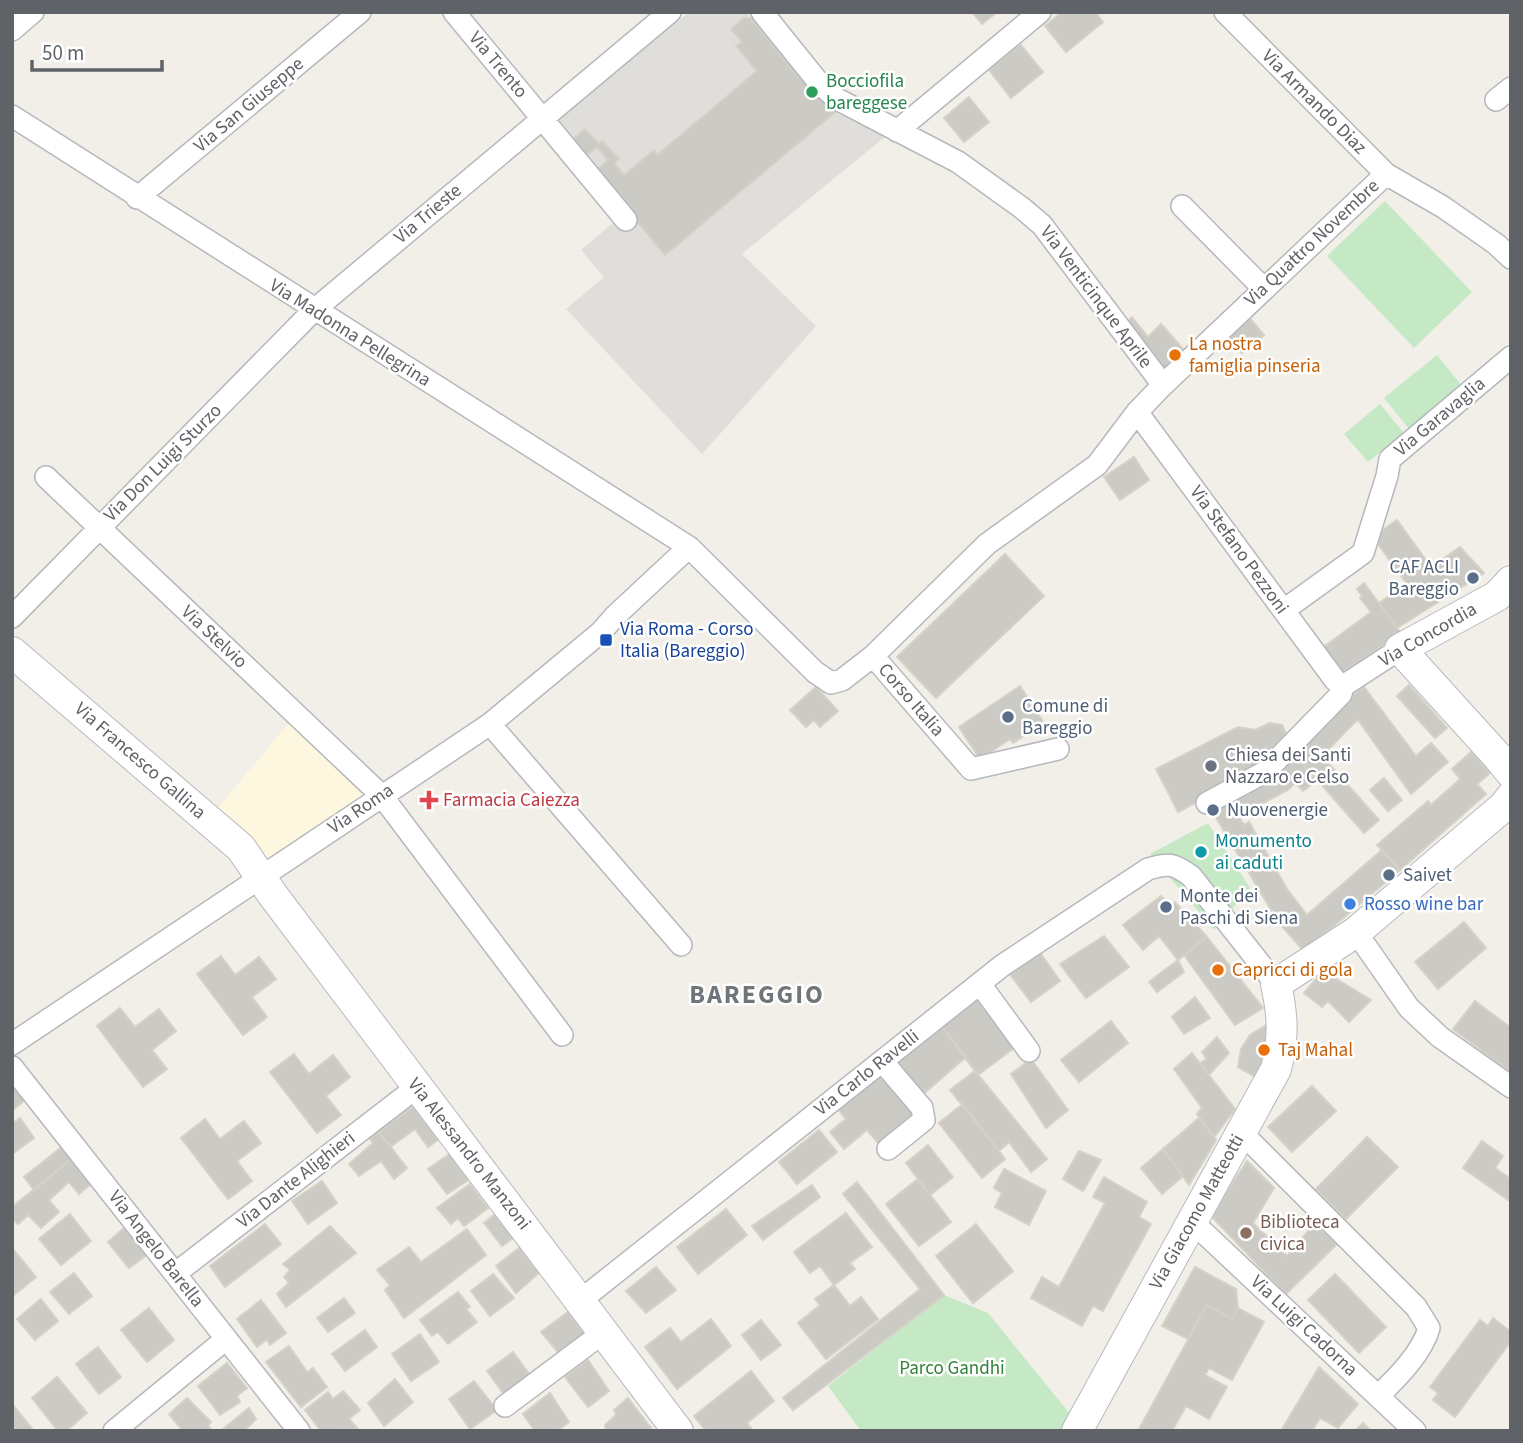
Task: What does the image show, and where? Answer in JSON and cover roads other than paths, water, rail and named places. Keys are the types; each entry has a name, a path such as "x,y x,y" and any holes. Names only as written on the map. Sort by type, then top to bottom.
{"street":[{"path":"12,30 33,12"},
{"name":"Via San Giuseppe","path":"137,198 360,12"},
{"name":"Via Trento","path":"454,12 542,117"},
{"name":"Via Trieste","path":"314,310 670,12"},
{"name":"Via Venticinque Aprile","path":"762,12 820,84 837,99 958,162 1042,225 1163,385"},
{"path":"897,131 1040,12"},
{"name":"Via Armando Diaz","path":"1225,12 1386,174 1443,207 1496,244 1511,258"},
{"name":"Via Madonna Pellegrina","path":"12,116 689,547"},
{"path":"542,117 626,220"},
{"name":"Via Quattro Novembre","path":"873,656 987,544 1097,465 1137,412 1163,385 1386,174"},
{"path":"1182,205 1264,289"},
{"name":"Via Don Luigi Sturzo","path":"12,617 314,310"},
{"name":"Via Garavaglia","path":"1284,610 1363,553 1390,459 1511,357"},
{"name":"Via Stefano Pezzoni","path":"1137,412 1335,680 1343,686"},
{"name":"Via Stelvio","path":"46,477 382,796 562,1035"},
{"name":"Corso Italia","path":"689,547 815,672 831,683 842,680 873,656 971,769 1058,748"},
{"name":"Via Roma","path":"12,1044 490,724 601,632 689,547"},
{"name":"Via Concordia","path":"1207,803 1265,772 1341,694 1343,686 1400,649 1506,596"},
{"path":"1400,649 1511,773"},
{"name":"Via Francesco Gallina","path":"16,662 242,848 260,877"},
{"path":"490,724 681,945"},
{"path":"1276,984 1307,957 1356,932 1503,807 1511,796"},
{"name":"Via Carlo Ravelli","path":"581,1300 1003,965 1169,857 1191,876 1258,951 1276,984"},
{"name":"Via Alessandro Manzoni","path":"260,877 678,1431"},
{"path":"1356,932 1409,1008 1440,1037 1511,1087"},
{"path":"980,984 1029,1051"},
{"name":"Via Giacomo Matteotti","path":"1077,1431 1276,1069 1283,1043 1281,1006 1276,984"},
{"path":"882,1060 922,1108 924,1114 924,1120 888,1149"},
{"name":"Via Angelo Barella","path":"12,1067 299,1431"},
{"name":"Via Dante Alighieri","path":"176,1273 416,1087"},
{"path":"1241,1132 1416,1307 1429,1328 1418,1349 1378,1396"},
{"name":"Via Luigi Cadorna","path":"1190,1225 1202,1231 1415,1431"},
{"path":"505,1406 604,1332"},
{"path":"114,1431 226,1339"}],"place":[{"name":"Bocciofila bareggese","path":"812,92"},
{"name":"La nostra famiglia pinseria","path":"1175,355"},
{"name":"CAF ACLI Bareggio","path":"1473,578"},
{"name":"Via Roma - Corso Italia (Bareggio)","path":"606,640"},
{"name":"Comune di Bareggio","path":"1008,717"},
{"name":"Chiesa dei Santi Nazzaro e Celso","path":"1211,766"},
{"name":"Farmacia Caiezza","path":"429,800"},
{"name":"Nuovenergie","path":"1213,810"},
{"name":"Monumento ai caduti","path":"1201,852"},
{"name":"Saivet","path":"1389,875"},
{"name":"Rosso wine bar","path":"1350,904"},
{"name":"Monte dei Paschi di Siena","path":"1166,907"},
{"name":"Capricci di gola","path":"1218,970"},
{"name":"Taj Mahal","path":"1264,1050"},
{"name":"Biblioteca civica","path":"1246,1233"}],"district":[{"name":"BAREGGIO","path":"757,994"}],"park label":[{"name":"Parco Gandhi","path":"952,1368"}]}
